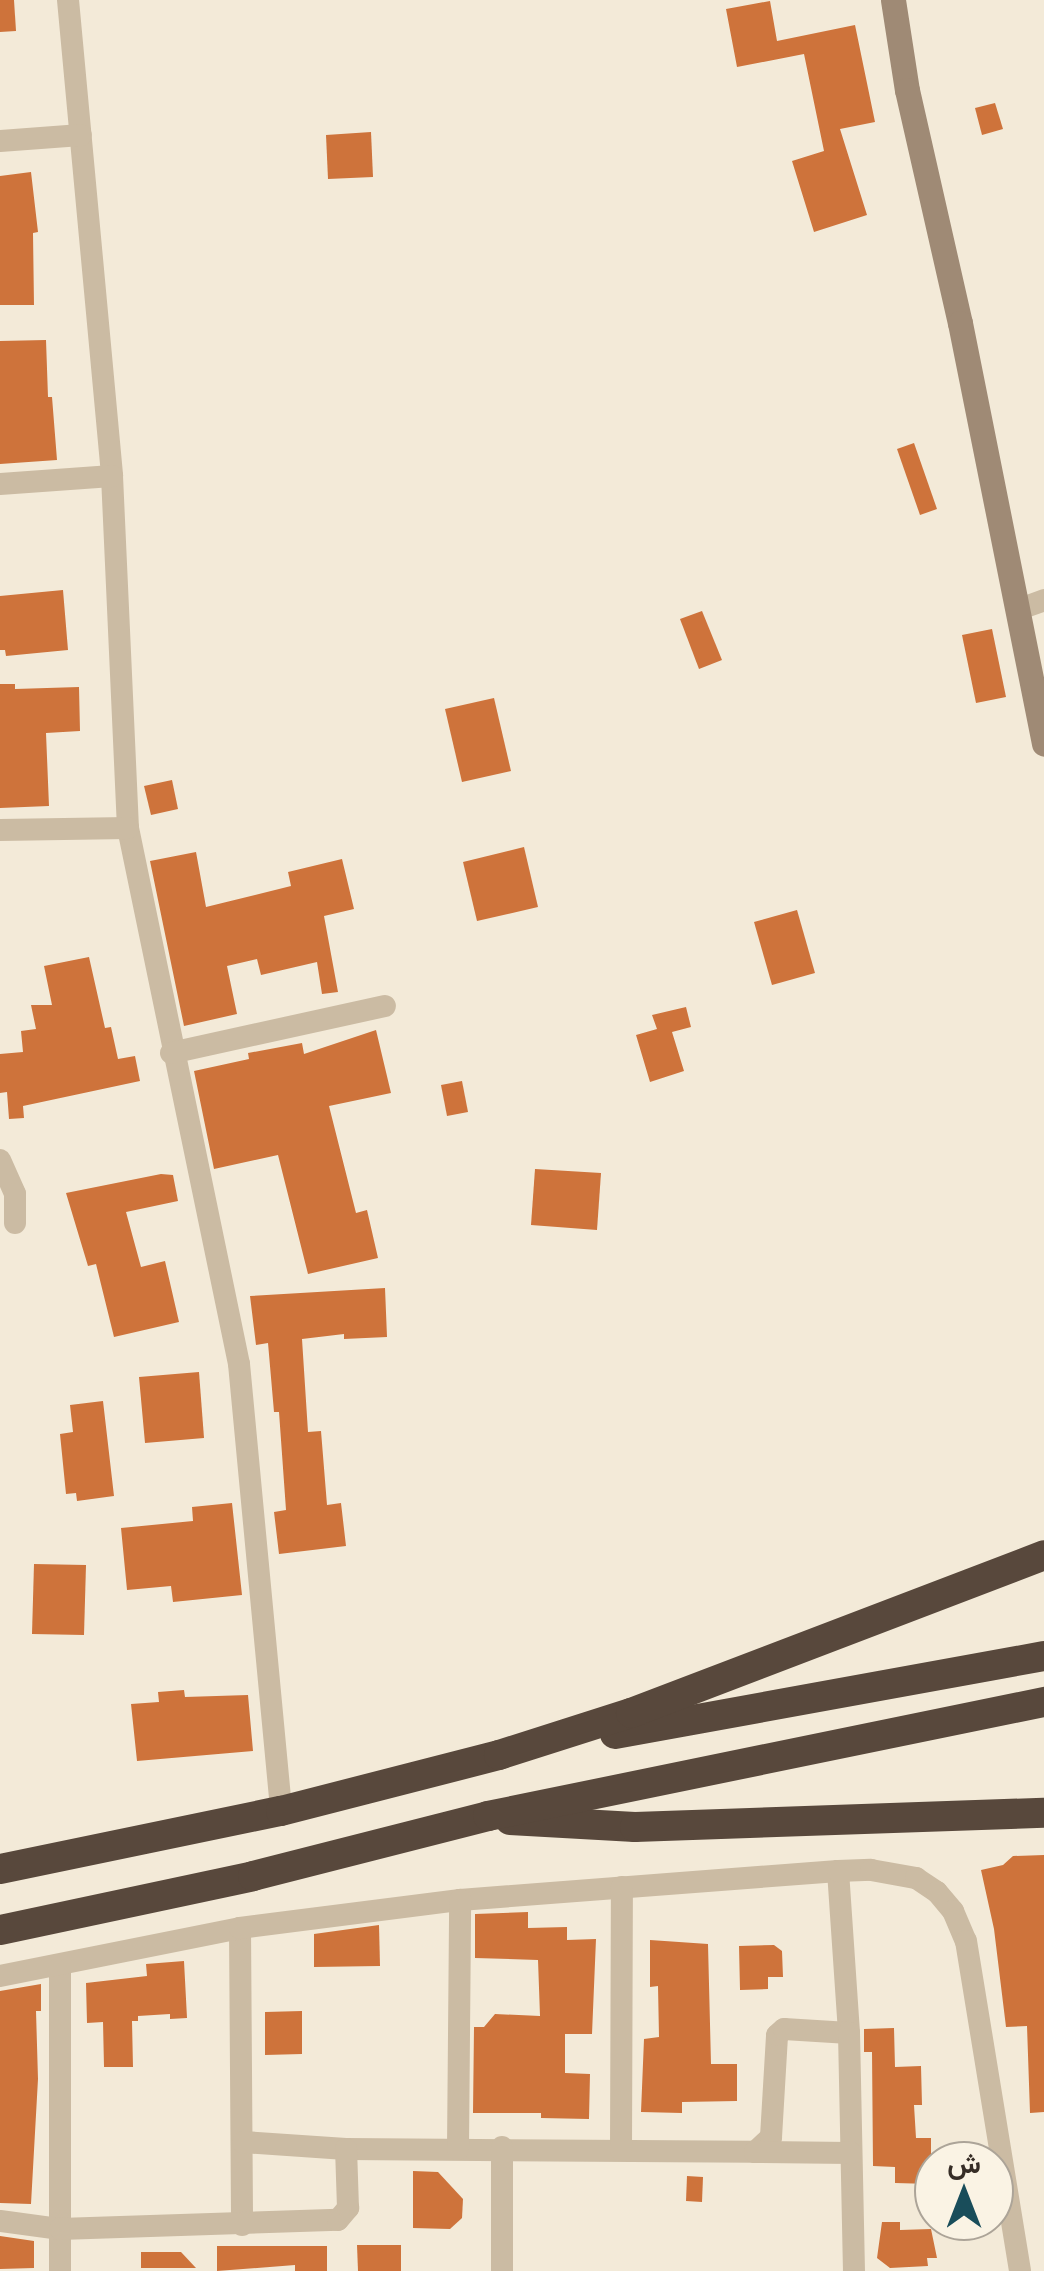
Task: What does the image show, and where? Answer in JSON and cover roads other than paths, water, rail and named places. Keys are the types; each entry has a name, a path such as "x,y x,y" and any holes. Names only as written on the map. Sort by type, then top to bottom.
{"highway":[{"path":"0,1869 280,1811 499,1755 631,1713 1044,1555"},
{"path":"499,1755 1044,1656"},
{"path":"0,1930 253,1876 488,1816 1044,1702"},
{"path":"488,1816 534,1824 635,1828 1044,1812"}],"street":[{"path":"68,0 112,476 128,828 239,1364 280,1811"},
{"path":"892,0 907,90 960,323 1044,744"},
{"path":"0,141 82,135"},
{"path":"0,484 112,476"},
{"path":"1018,610 1044,600"},
{"path":"0,830 128,828"},
{"path":"172,1053 385,1006"},
{"path":"0,1160 15,1194 15,1224"},
{"path":"838,1870 848,2033 854,2271"},
{"path":"0,1976 240,1928 460,1900 838,1870 870,1870 916,1878 936,1892 952,1911 966,1941 1020,2271"},
{"path":"621,2150 622,1887"},
{"path":"458,2149 460,1900"},
{"path":"240,1928 242,2224"},
{"path":"60,1966 60,2271"},
{"path":"755,2152 771,2137 777,2035 784,2029 848,2033"},
{"path":"243,2142 346,2149 502,2147 850,2153"},
{"path":"502,2147 502,2271"},
{"path":"0,2222 60,2228 338,2220 348,2208 346,2149"}]}
